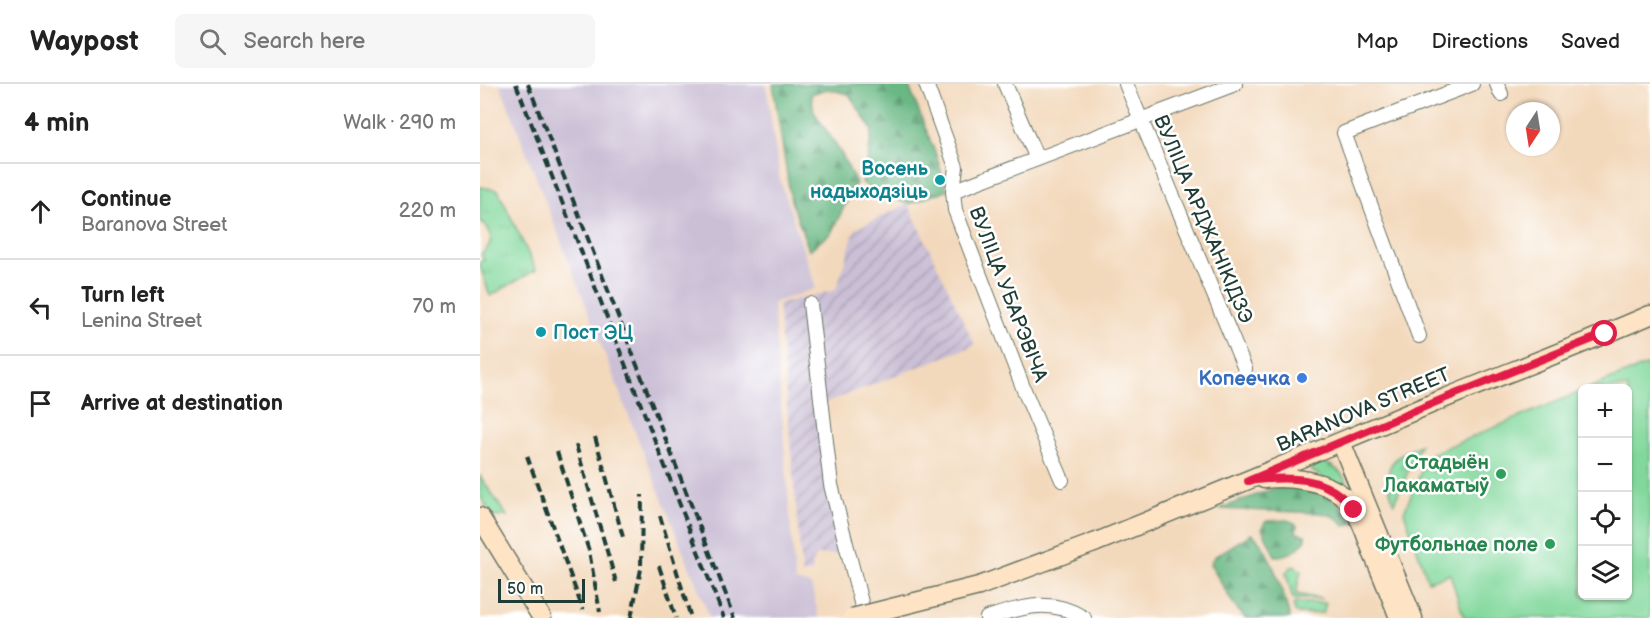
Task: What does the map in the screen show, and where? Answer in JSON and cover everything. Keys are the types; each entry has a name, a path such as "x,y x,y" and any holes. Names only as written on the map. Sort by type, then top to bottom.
{"main road":[{"name":"BARANOVA STREET","path":"852,618 979,586 1094,543 1650,315"},
{"path":"1341,442 1413,618"},
{"path":"1248,481 1279,477 1298,478 1335,491 1346,498 1362,526 1399,618"},
{"path":"480,517 542,618"}],"street":[{"name":"ВУЛІЦА УБАРЭВІЧА","path":"926,84 956,167 953,191 955,210 1024,390 1062,480"},
{"path":"1005,84 1037,159"},
{"name":"ВУЛІЦА АРДЖАНІКІДЗЭ","path":"1126,84 1245,369"},
{"path":"953,191 1234,84"},
{"path":"1419,336 1344,134 1472,84"},
{"path":"810,304 831,485 865,618"},
{"path":"987,618 1015,609 1051,605 1072,611 1084,618"}],"shaded area":[{"path":"500,84 766,84 780,180 816,288 773,303 795,581 811,585 819,618 710,618"},
{"path":"908,204 975,345 828,402 818,401 841,554 817,555 812,563 813,572 802,574 778,304 836,290 855,229"}],"green space":[{"path":"773,84 908,84 947,190 908,204 895,199 884,188 872,191 862,182 872,130 849,94 827,89 811,94 814,112 840,151 856,183 831,233 809,250 791,201"},
{"path":"480,187 498,190 536,270 490,296 480,266 480,262 484,260 481,254 488,246 491,237 488,228 480,221"},
{"name":"Стадыён Лакаматыў","path":"1650,364 1650,618 1464,618 1450,574 1428,581 1404,512 1428,455 1578,393 1578,600 1632,600 1632,384 1599,384"},
{"path":"1420,445 1394,503 1388,482 1390,466 1401,455"},
{"path":"1321,462 1340,472 1351,491 1348,492 1312,471 1312,465"},
{"path":"480,476 507,516 493,517 480,496"},
{"path":"1300,487 1318,491 1332,498 1354,522 1345,526 1340,520 1320,513 1219,509 1275,488"},
{"path":"1287,520 1295,523 1296,533 1305,535 1306,539 1293,552 1275,556 1262,528 1268,521"},
{"path":"1251,534 1258,539 1270,560 1290,618 1245,618 1234,605 1210,564 1214,557"},
{"path":"1296,566 1301,570 1296,594 1322,599 1293,599 1286,573 1291,567"},
{"path":"1296,603 1326,603 1323,613 1298,614 1293,605"}],"railway":[{"path":"516,84 724,618"},
{"path":"528,84 735,618"},
{"path":"595,437 623,537"},
{"path":"576,445 616,582"},
{"path":"557,452 589,551 600,612"},
{"path":"527,456 583,610"},
{"path":"631,618 641,569 642,495"},
{"path":"660,516 691,618"},
{"path":"659,566 676,618"}],"place":[{"name":"Восень надыходзіць","path":"940,180"},
{"name":"Пост ЭЦ","path":"541,332"},
{"name":"Копеечка","path":"1302,378"},
{"name":"Стадыён Лакаматыў","path":"1501,474"},
{"name":"Футбольнае поле","path":"1550,544"}],"route":[{"path":"1354,510 1346,498 1310,481 1279,477 1248,481 1605,334"}]}
